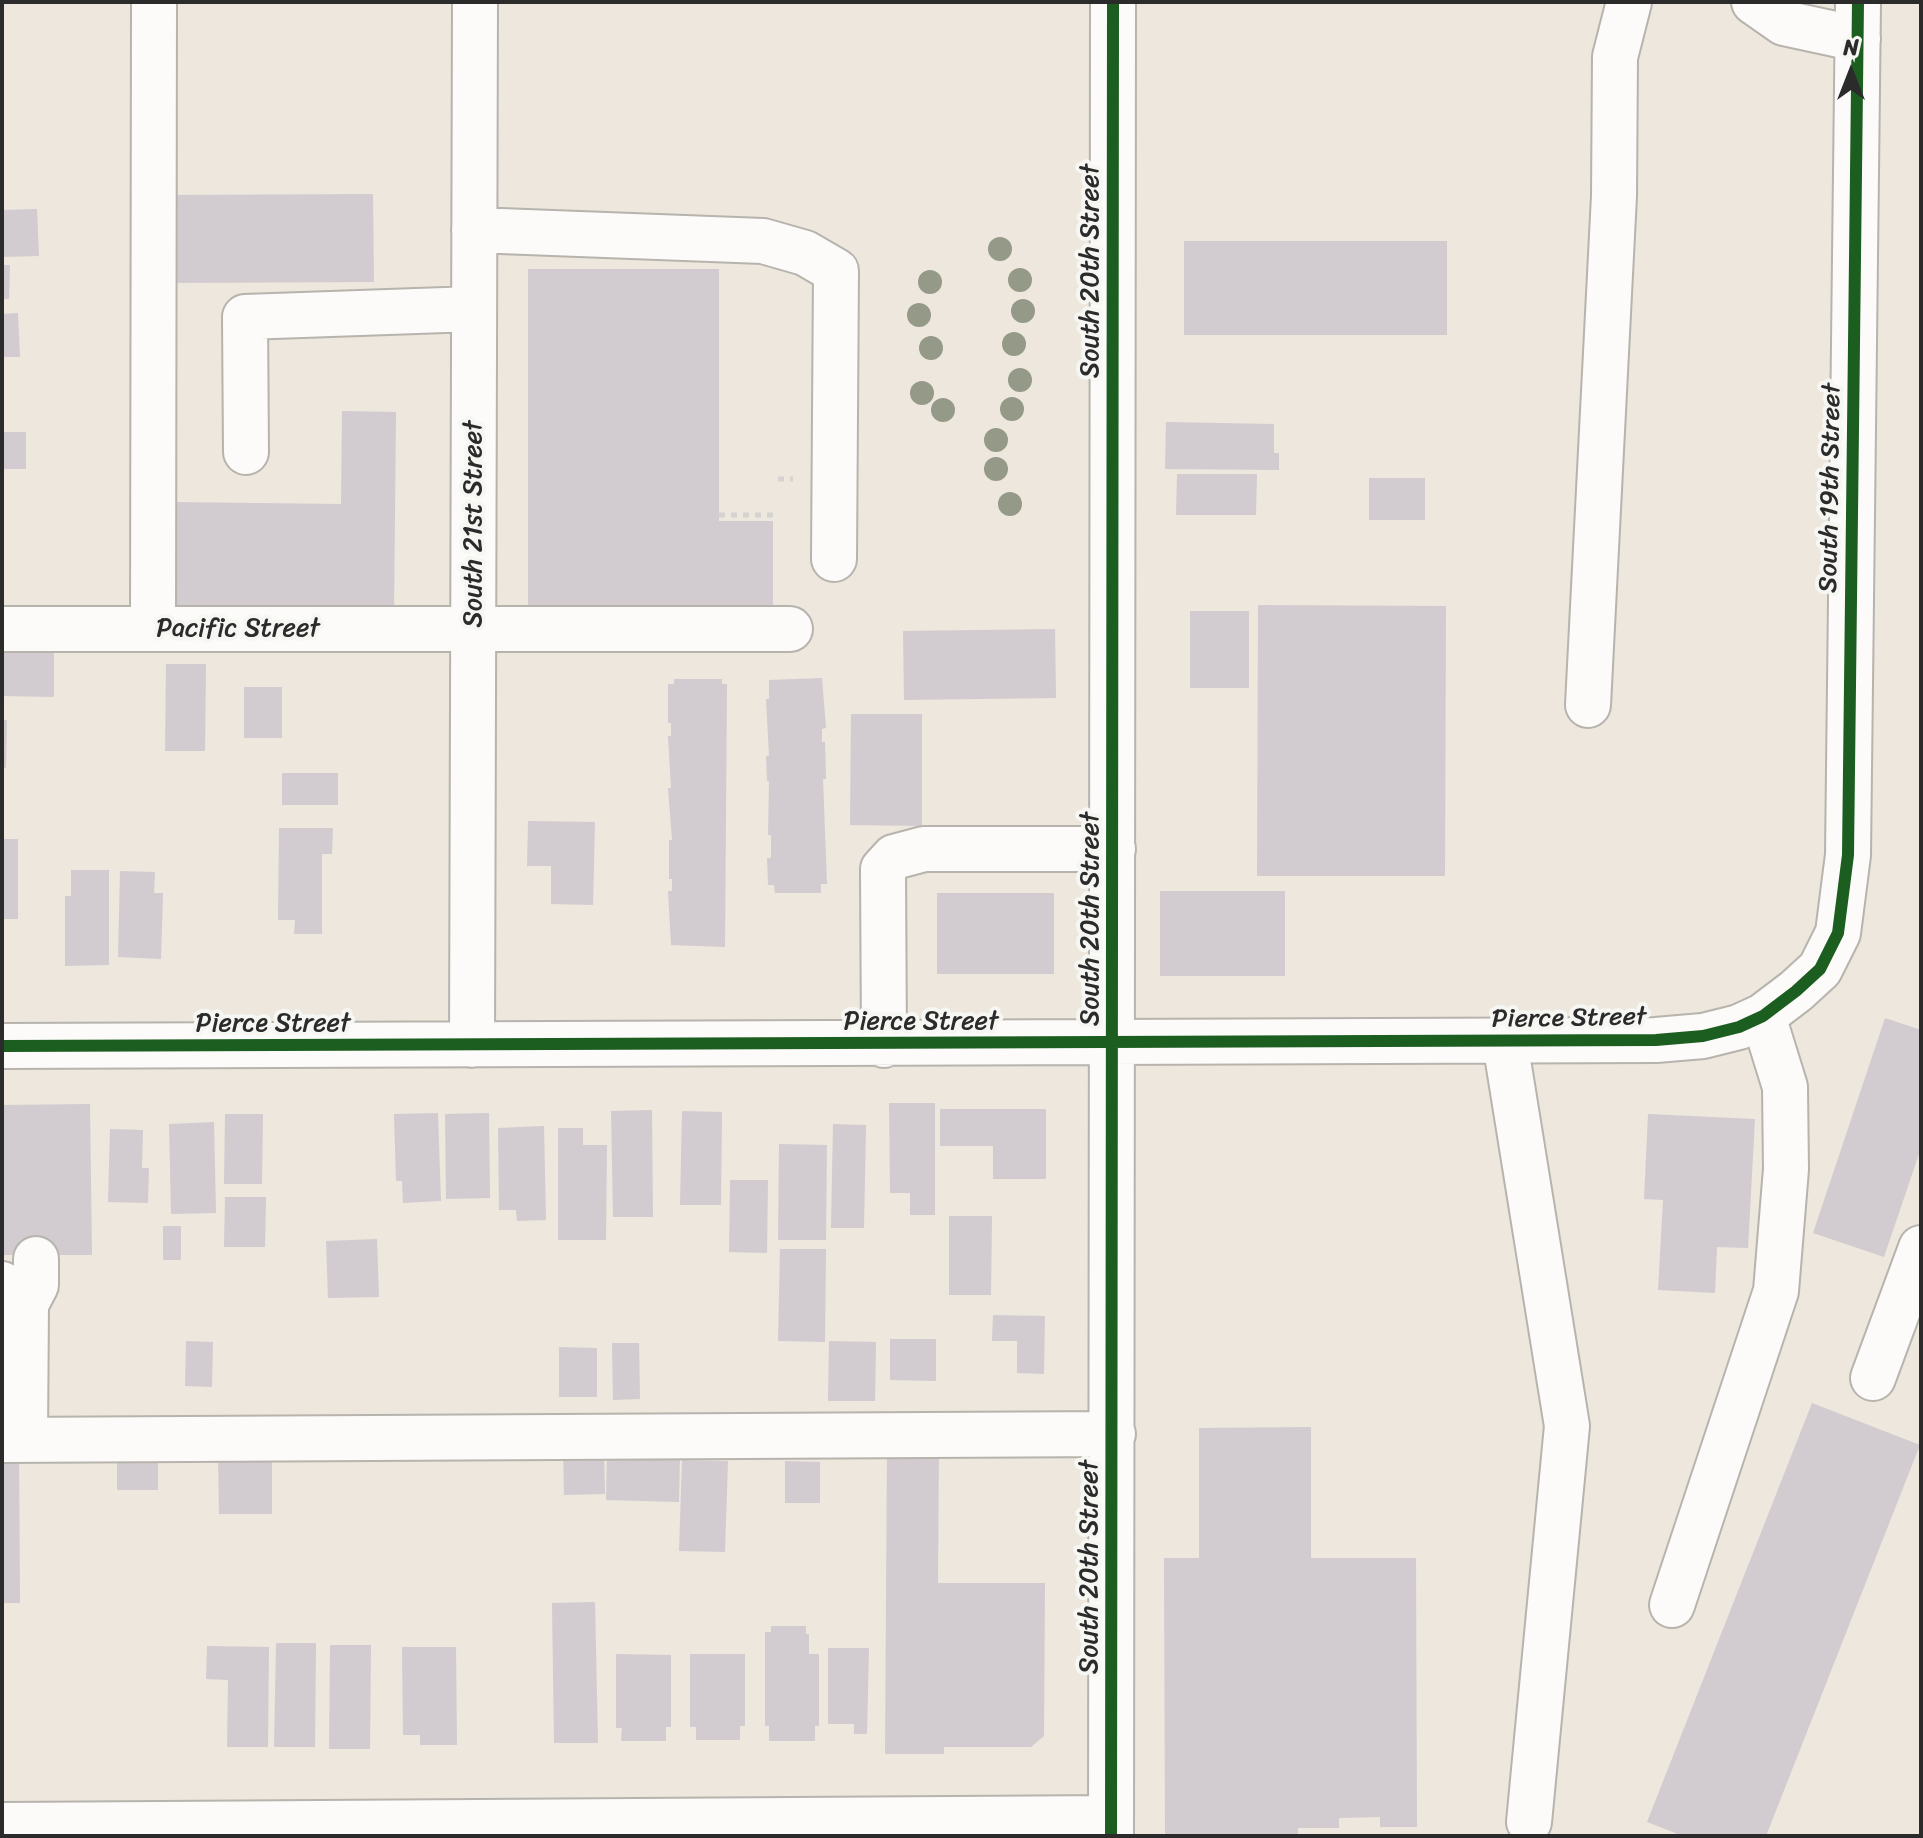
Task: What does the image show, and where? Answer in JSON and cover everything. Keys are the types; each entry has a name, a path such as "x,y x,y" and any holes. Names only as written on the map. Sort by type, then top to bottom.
{"street":[{"path":"153,629 154,2"},
{"name":"South 21st Street","path":"472,1045 475,2"},
{"name":"South 20th Street","path":"1111,1827 1113,2"},
{"path":"1588,705 1614,196 1615,57 1629,2"},
{"path":"1754,2 1784,23 1858,20"},
{"name":"South 19th Street","path":"1820,969 1838,933 1848,855 1858,20"},
{"path":"474,230 763,241 805,253 836,271 834,559"},
{"path":"246,452 245,317 474,309"},
{"name":"Pacific Street","path":"2,629 790,629"},
{"path":"884,1045 883,869 894,857 924,849 1113,849"},
{"name":"Pierce Street","path":"2,1046 1656,1040 1703,1036 1739,1027 1763,1016 1820,969"},
{"path":"1672,1605 1776,1291 1786,1169 1785,1087 1763,1016"},
{"path":"1505,1042 1567,1426 1529,1822"},
{"path":"1873,1378 1921,1248"},
{"path":"21,1282 13,1440 1113,1434"},
{"path":"2,1825 193,1830 1111,1827"}],"path":[{"path":"719,515 778,515"}],"building":[{"path":"373,194 374,282 171,283 171,195"},
{"path":"37,209 39,256 2,257 2,210"},
{"path":"1184,241 1447,241 1447,335 1184,335"},
{"path":"2,265 10,265 9,299 2,299"},
{"path":"528,269 719,269 719,521 773,521 773,614 528,614"},
{"path":"18,313 20,357 2,357 2,314"},
{"path":"342,411 396,412 394,614 169,612 170,502 341,504"},
{"path":"1166,422 1274,424 1274,453 1279,453 1279,470 1165,469"},
{"path":"2,432 26,432 26,469 2,469"},
{"path":"1177,474 1257,474 1256,515 1176,515"},
{"path":"1369,478 1425,478 1425,520 1369,520"},
{"path":"1258,605 1446,606 1445,876 1257,876"},
{"path":"1190,611 1249,611 1249,688 1190,688"},
{"path":"1055,629 1056,698 904,700 903,631"},
{"path":"2,649 54,649 54,697 2,696"},
{"path":"166,664 206,664 205,751 165,751"},
{"path":"822,678 826,728 822,729 822,742 825,742 826,779 823,779 827,884 821,884 821,893 775,893 774,885 768,885 767,858 771,858 766,756 769,756 766,699 769,699 769,680"},
{"path":"674,679 722,679 722,684 727,684 725,947 671,945 668,891 672,891 669,840 672,840 668,736 671,736 671,723 668,723 668,684 674,684"},
{"path":"244,687 282,687 282,738 244,738"},
{"path":"851,714 922,714 922,826 850,825"},
{"path":"2,720 7,720 6,768 2,767"},
{"path":"282,773 338,773 338,805 282,805"},
{"path":"528,821 595,822 593,905 551,904 551,866 527,866"},
{"path":"279,828 333,828 332,854 322,854 322,934 294,934 295,920 278,920"},
{"path":"2,839 18,839 18,919 2,919"},
{"path":"71,870 109,870 109,965 65,966 65,896 71,896"},
{"path":"120,871 155,872 154,893 163,893 161,959 118,957"},
{"path":"1160,891 1285,891 1285,976 1160,976"},
{"path":"937,893 1054,893 1054,974 937,974"},
{"path":"1885,1018 1921,1030 1921,1148 1884,1257 1813,1233"},
{"path":"889,1103 935,1103 935,1215 910,1215 910,1193 890,1193"},
{"path":"90,1104 92,1255 2,1255 2,1105"},
{"path":"940,1109 1046,1109 1046,1179 993,1179 993,1146 940,1146"},
{"path":"652,1110 653,1217 613,1217 611,1111"},
{"path":"682,1111 722,1112 721,1205 680,1205"},
{"path":"438,1113 441,1201 403,1203 402,1181 396,1181 394,1114"},
{"path":"489,1113 490,1198 446,1199 445,1114"},
{"path":"225,1114 263,1114 262,1184 224,1184"},
{"path":"1648,1114 1755,1119 1748,1248 1717,1247 1715,1293 1658,1290 1663,1200 1644,1199"},
{"path":"214,1122 216,1213 171,1214 169,1124"},
{"path":"833,1124 866,1125 864,1228 831,1228"},
{"path":"544,1126 546,1220 517,1221 516,1210 499,1210 498,1128"},
{"path":"558,1128 583,1128 583,1145 607,1145 606,1240 558,1240"},
{"path":"110,1129 143,1130 142,1168 149,1168 148,1203 108,1202"},
{"path":"779,1144 827,1145 826,1240 778,1240"},
{"path":"730,1180 768,1180 767,1253 729,1252"},
{"path":"225,1197 266,1197 265,1247 224,1247"},
{"path":"949,1216 992,1216 991,1295 949,1295"},
{"path":"163,1226 181,1226 181,1260 163,1260"},
{"path":"377,1239 379,1297 328,1298 326,1241"},
{"path":"780,1249 826,1249 825,1342 778,1341"},
{"path":"993,1315 1045,1316 1044,1374 1017,1373 1017,1341 992,1341"},
{"path":"890,1339 936,1339 936,1381 890,1380"},
{"path":"186,1341 213,1342 212,1387 185,1386"},
{"path":"829,1341 876,1342 875,1401 828,1401"},
{"path":"612,1343 639,1343 640,1399 613,1400"},
{"path":"559,1347 597,1348 597,1397 559,1397"},
{"path":"1812,1403 1920,1445 1766,1836 1683,1836 1647,1822"},
{"path":"1311,1427 1311,1558 1416,1558 1417,1827 1380,1827 1380,1817 1339,1818 1339,1828 1298,1828 1298,1836 1165,1836 1164,1558 1199,1558 1199,1428"},
{"path":"887,1444 939,1445 938,1583 1045,1583 1044,1736 1031,1747 944,1747 944,1754 885,1754"},
{"path":"563,1447 604,1447 605,1494 564,1495"},
{"path":"117,1451 158,1451 158,1490 117,1490"},
{"path":"272,1453 272,1514 219,1514 218,1454"},
{"path":"607,1453 680,1455 679,1502 606,1500"},
{"path":"2,1454 19,1454 20,1603 2,1603"},
{"path":"682,1460 728,1461 725,1552 679,1551"},
{"path":"785,1461 820,1462 820,1503 785,1503"},
{"path":"595,1602 598,1743 554,1743 552,1603"},
{"path":"771,1626 806,1626 809,1654 819,1654 819,1726 815,1726 815,1741 769,1741 769,1726 765,1726 765,1632 771,1632"},
{"path":"276,1643 316,1643 315,1747 274,1747"},
{"path":"330,1645 371,1645 370,1749 329,1749"},
{"path":"207,1646 269,1647 268,1747 227,1747 228,1680 206,1679"},
{"path":"402,1647 456,1647 457,1745 420,1745 420,1735 403,1735"},
{"path":"828,1648 869,1648 867,1734 854,1734 854,1724 828,1724"},
{"path":"616,1654 671,1655 671,1727 666,1727 666,1741 621,1741 622,1728 616,1728"},
{"path":"690,1654 745,1654 745,1726 740,1726 740,1740 696,1740 696,1727 690,1727"}],"cycle path":[{"path":"1111,1836 1113,2"},
{"path":"2,1046 1656,1040 1703,1036 1739,1027 1763,1016 1820,969 1838,933 1848,855 1858,2"}]}
